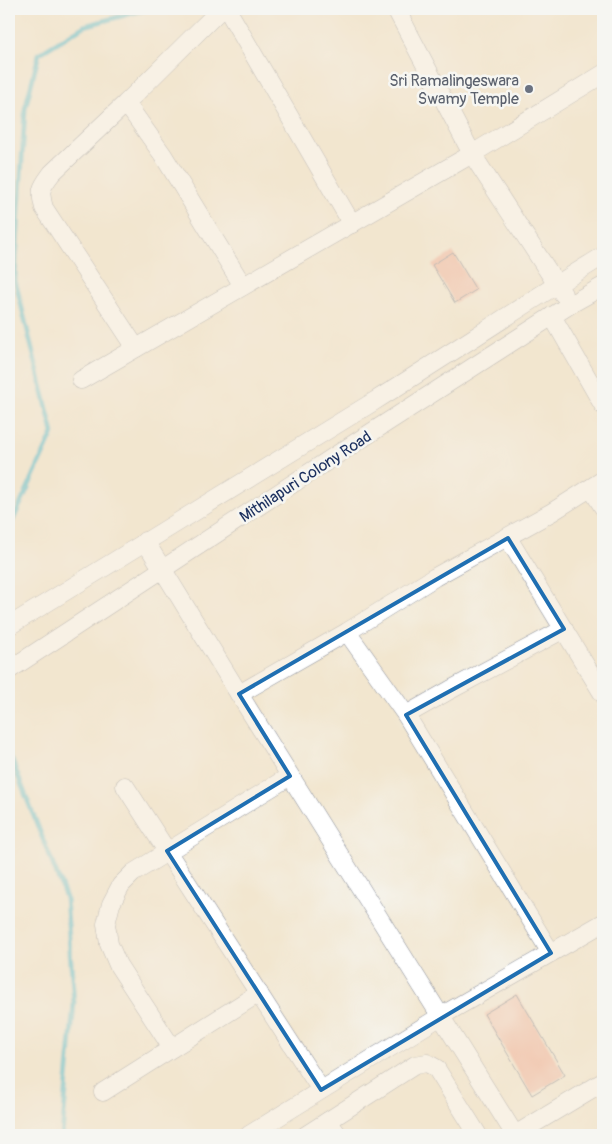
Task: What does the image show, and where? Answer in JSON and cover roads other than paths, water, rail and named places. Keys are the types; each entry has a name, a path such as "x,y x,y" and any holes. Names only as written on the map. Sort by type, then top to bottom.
{"street":[{"path":"136,348 44,208 41,195 44,184 52,172 126,103 221,9"},
{"path":"227,9 352,224"},
{"path":"396,9 472,154 571,304"},
{"path":"81,380 472,154 603,74"},
{"path":"126,103 163,155 243,286"},
{"name":"Mithilapuri Colony Road","path":"9,626 375,401 603,256"},
{"name":"Mithilapuri Colony Road","path":"9,670 344,450 552,316 603,286"},
{"path":"552,316 603,405"},
{"path":"239,694 347,632 435,577 508,538 597,484 603,507"},
{"path":"508,538 603,694"},
{"path":"146,541 239,694 515,1135 603,1082"},
{"path":"406,715 564,629"},
{"path":"347,632 406,715 551,953"},
{"path":"172,1048 118,965 109,944 106,924 110,904 120,885 133,873 290,776"},
{"path":"126,786 321,1090"},
{"path":"249,1135 441,1016 603,923"},
{"path":"103,1092 259,993"},
{"path":"306,1135 333,1128 415,1065 427,1063 436,1068 478,1135"}],"waterway":[{"path":"9,529 53,433 15,280 25,109 39,54 84,26 148,9"},
{"path":"9,753 66,898 74,1003 62,1135"}],"place":[{"name":"Sri Ramalingeswara Swamy Temple","path":"529,89"}]}
